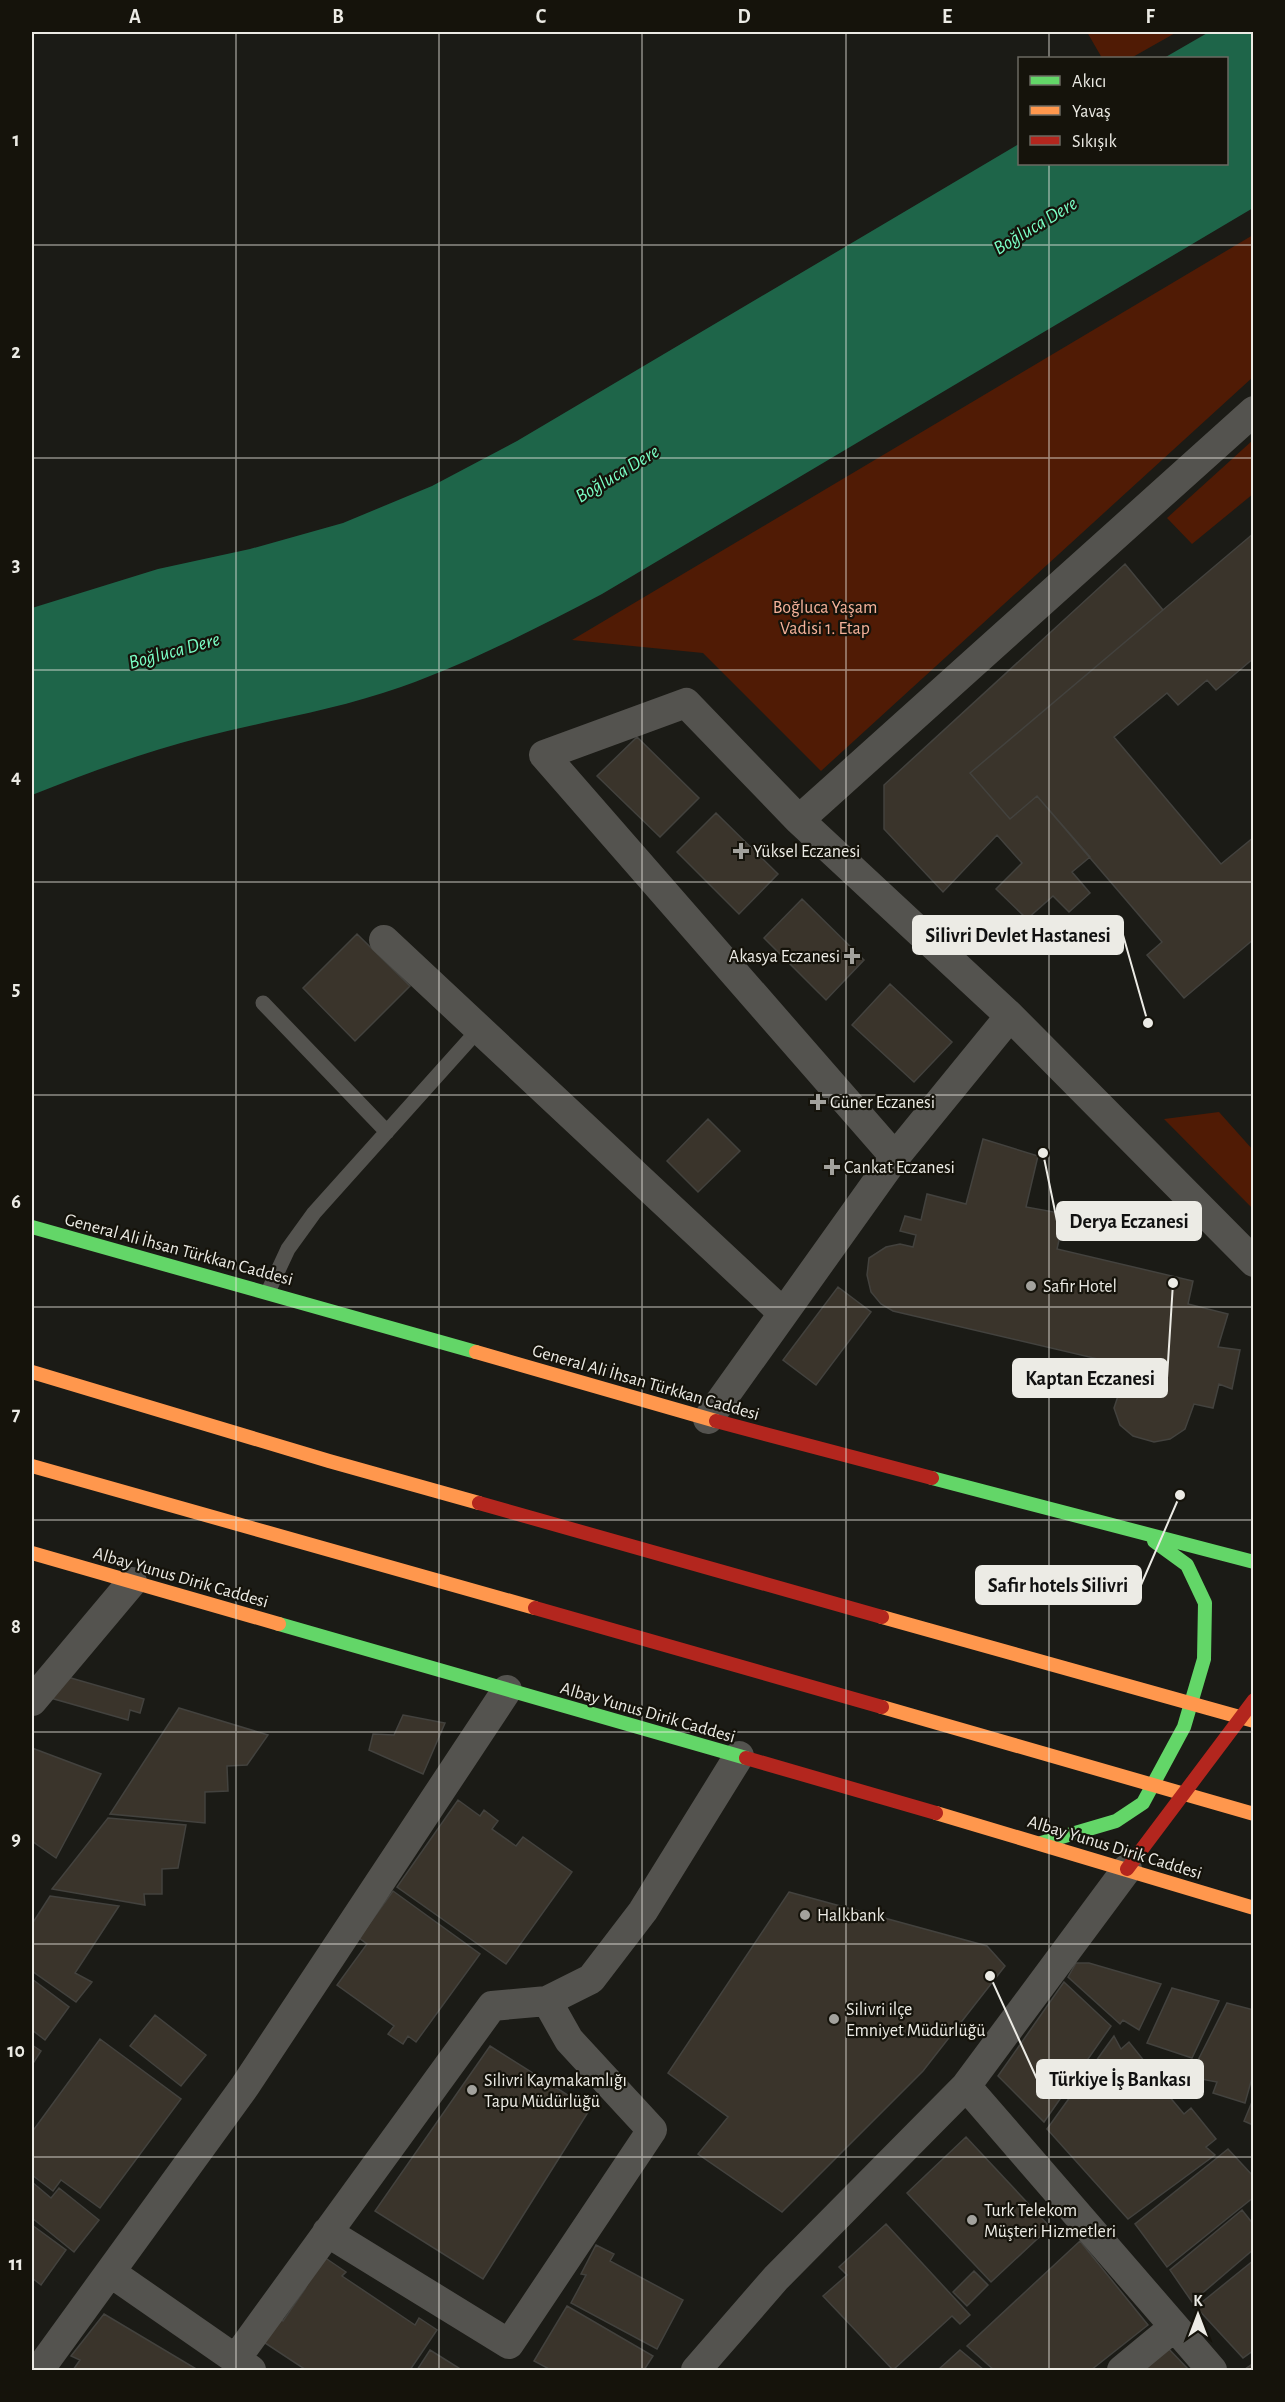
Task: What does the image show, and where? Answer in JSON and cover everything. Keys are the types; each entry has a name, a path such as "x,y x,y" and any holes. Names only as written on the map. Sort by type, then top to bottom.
{"main road":[{"name":"General Ali İhsan Türkkan Caddesi","path":"32,1227 268,1292 708,1419 1254,1562"},
{"path":"32,1372 328,1461 1254,1721"},
{"path":"32,1466 299,1540 1254,1814"},
{"path":"1041,1843 1116,1821 1143,1803 1184,1727 1204,1659 1205,1603 1187,1565 1148,1536"},
{"name":"Albay Yunus Dirik Caddesi","path":"32,1553 1041,1843 1254,1908"},
{"path":"1127,1869 1254,1700"}],"street":[{"path":"799,820 1254,411"},
{"path":"895,1157 544,754 686,703 799,820 1010,1016 1254,1262"},
{"path":"384,940 783,1313"},
{"path":"708,1419 895,1157 1010,1016"},
{"path":"32,1701 132,1582"},
{"path":"39,2370 245,2086 507,1690"},
{"path":"110,2272 243,2365 327,2232 492,2006 547,2001 591,1978 643,1911 739,1756"},
{"path":"696,2370 776,2278 966,2086 1127,1869"},
{"path":"327,2232 509,2344 652,2130 569,2040 547,2001"},
{"path":"966,2086 1212,2370"},
{"path":"1122,2370 1174,2327"}],"lane":[{"path":"263,1003 387,1132"},
{"path":"268,1292 288,1249 314,1213 479,1029"}],"green space":[{"path":"1087,32 1177,32 1133,57 1101,57"},
{"name":"Boğluca Yaşam Vadisi 1. Etap","path":"1253,235 1253,377 821,771 703,653 572,640"},
{"path":"1253,440 1253,494 1192,544 1167,518"},
{"path":"1219,1112 1253,1150 1253,1209 1164,1119"}],"water":[{"name":"Boğluca Dere","path":"1209,32 1253,32 1253,208 602,594 503,644 453,667 377,695 181,743 116,763 32,795 32,608 158,569 250,549 343,523 432,486 517,441 1018,145 1018,165 1228,165 1228,57 1166,57"}],"building":[{"path":"1254,533 1254,658 1216,690 1207,680 1178,705 1167,693 1114,737 1221,864 1254,837 1254,939 1184,998 1147,955 1162,942 1037,796 1010,819 970,773"},
{"path":"1125,564 1163,610 970,773 1010,819 1037,796 1090,857 1072,872 1090,893 1069,912 1053,896 1027,919 996,889 1022,863 997,835 943,892 884,829 884,785"},
{"path":"637,737 699,798 660,837 597,776"},
{"path":"716,813 778,874 739,914 677,852"},
{"path":"802,899 864,960 826,1000 764,938"},
{"path":"357,934 410,986 355,1041 303,988"},
{"path":"890,984 952,1042 914,1082 852,1025"},
{"path":"708,1119 740,1151 698,1192 667,1161"},
{"name":"Safir Hotel","path":"983,1139 1038,1156 1026,1207 1065,1214 1057,1249 1193,1281 1188,1304 1228,1314 1218,1347 1240,1350 1232,1389 1219,1384 1213,1408 1194,1404 1185,1429 1170,1439 1154,1442 1133,1436 1120,1425 1114,1408 1128,1366 893,1311 881,1304 871,1292 867,1275 869,1258 886,1247 900,1244 913,1247 916,1235 900,1231 905,1216 921,1220 927,1194 966,1204"},
{"path":"838,1287 871,1312 816,1385 783,1360"},
{"path":"64,1676 144,1699 140,1713 130,1710 128,1720 47,1697"},
{"path":"179,1708 268,1735 247,1765 227,1766 228,1791 205,1792 205,1823 110,1814"},
{"path":"403,1715 445,1723 423,1774 369,1750 373,1734 394,1735"},
{"path":"32,1748 101,1774 56,1858 32,1841"},
{"path":"458,1800 480,1816 484,1810 498,1821 492,1829 516,1846 523,1837 572,1872 506,1964 397,1887"},
{"path":"108,1818 186,1825 178,1868 162,1869 162,1894 144,1894 145,1905 52,1889"},
{"path":"393,1891 480,1954 416,2042 408,2036 403,2044 388,2034 394,2026 337,1985 367,1944 359,1938"},
{"name":"Silivri ilçe Emniyet Müdürlüğü","path":"789,1892 987,1946 1005,1966 923,2071 782,2212 698,2154 728,2117 668,2073"},
{"path":"50,1896 119,1906 75,1973 92,1982 76,2002 32,1971 32,1924"},
{"path":"1076,1963 1089,1963 1161,1984 1139,2030 1123,2020 1120,2024 1068,1977"},
{"path":"32,1979 69,2007 45,2040 32,2030"},
{"path":"1064,1982 1111,2026 1044,2122 998,2076"},
{"path":"1172,1988 1219,2001 1192,2058 1147,2043"},
{"path":"1227,2003 1254,2010 1254,2071 1245,2103 1213,2093 1217,2082 1196,2078 1201,2066 1196,2064"},
{"path":"155,2015 206,2055 181,2086 130,2046"},
{"path":"1114,2036 1121,2049 1129,2042 1153,2072 1149,2077 1155,2084 1161,2078 1173,2090 1168,2095 1184,2114 1191,2108 1216,2139 1206,2147 1215,2155 1128,2219 1047,2129"},
{"path":"100,2039 181,2099 100,2208 61,2180 53,2191 32,2175 32,2132"},
{"path":"32,2045 41,2051 32,2065"},
{"path":"490,2046 590,2109 483,2279 375,2211"},
{"path":"1254,2097 1254,2132 1252,2132 1253,2125 1244,2121"},
{"path":"966,2137 1050,2227 991,2282 907,2193"},
{"path":"1228,2149 1254,2177 1254,2197 1167,2267 1135,2224"},
{"path":"32,2182 51,2198 59,2188 99,2220 74,2252 32,2218"},
{"path":"1242,2210 1254,2225 1254,2249 1192,2302 1170,2270"},
{"path":"886,2224 970,2315 960,2324 952,2316 893,2370 823,2296 847,2275 839,2267"},
{"path":"32,2225 66,2250 41,2285 32,2278"},
{"path":"1080,2241 1148,2325 1091,2370 994,2370 967,2346"},
{"path":"596,2245 614,2254 610,2261 683,2300 657,2349 571,2303 586,2275 581,2274"},
{"path":"321,2255 346,2272 342,2276 415,2325 419,2318 437,2330 410,2370 306,2370 262,2341 278,2318 283,2321 305,2289"},
{"path":"1254,2260 1254,2350 1243,2358 1196,2307"},
{"path":"974,2271 988,2285 967,2306 953,2292"},
{"path":"567,2306 653,2356 644,2370 551,2370 534,2361"},
{"path":"104,2314 198,2370 73,2370 80,2360 71,2356"},
{"path":"1166,2346 1189,2370 1138,2370"},
{"path":"430,2350 462,2370 417,2370"},
{"path":"960,2350 984,2370 938,2370"},
{"path":"1254,2363 1254,2370 1245,2369"}],"traffic: fast":[{"path":"32,1227 476,1352"},
{"path":"932,1478 1254,1562"},
{"path":"1041,1843 1116,1821 1143,1803 1184,1727 1204,1659 1205,1603 1187,1565 1154,1541"},
{"path":"279,1624 746,1758"}],"traffic: slow":[{"path":"476,1352 716,1421"},
{"path":"32,1372 329,1461 479,1503"},
{"path":"32,1466 535,1608"},
{"path":"32,1553 279,1624"},
{"path":"882,1617 1254,1721"},
{"path":"882,1707 1254,1814"},
{"path":"936,1813 1254,1908"}],"traffic: jam":[{"path":"716,1421 932,1478"},
{"path":"479,1503 882,1617"},
{"path":"535,1608 882,1707"},
{"path":"1127,1869 1254,1700"},
{"path":"746,1758 936,1813"}],"place":[{"name":"Yüksel Eczanesi","path":"741,851"},
{"name":"Akasya Eczanesi","path":"852,956"},
{"name":"Silivri Devlet Hastanesi","path":"1148,1023"},
{"name":"Güner Eczanesi","path":"818,1102"},
{"name":"Derya Eczanesi","path":"1043,1153"},
{"name":"Cankat Eczanesi","path":"832,1167"},
{"name":"Kaptan Eczanesi","path":"1173,1283"},
{"name":"Safir Hotel","path":"1031,1286"},
{"name":"Safir hotels Silivri","path":"1180,1495"},
{"name":"Halkbank","path":"805,1915"},
{"name":"Türkiye İş Bankası","path":"990,1976"},
{"name":"Silivri ilçe Emniyet Müdürlüğü","path":"834,2019"},
{"name":"Silivri Kaymakamlığı Tapu Müdürlüğü","path":"472,2090"},
{"name":"Turk Telekom Müşteri Hizmetleri","path":"972,2220"}]}
